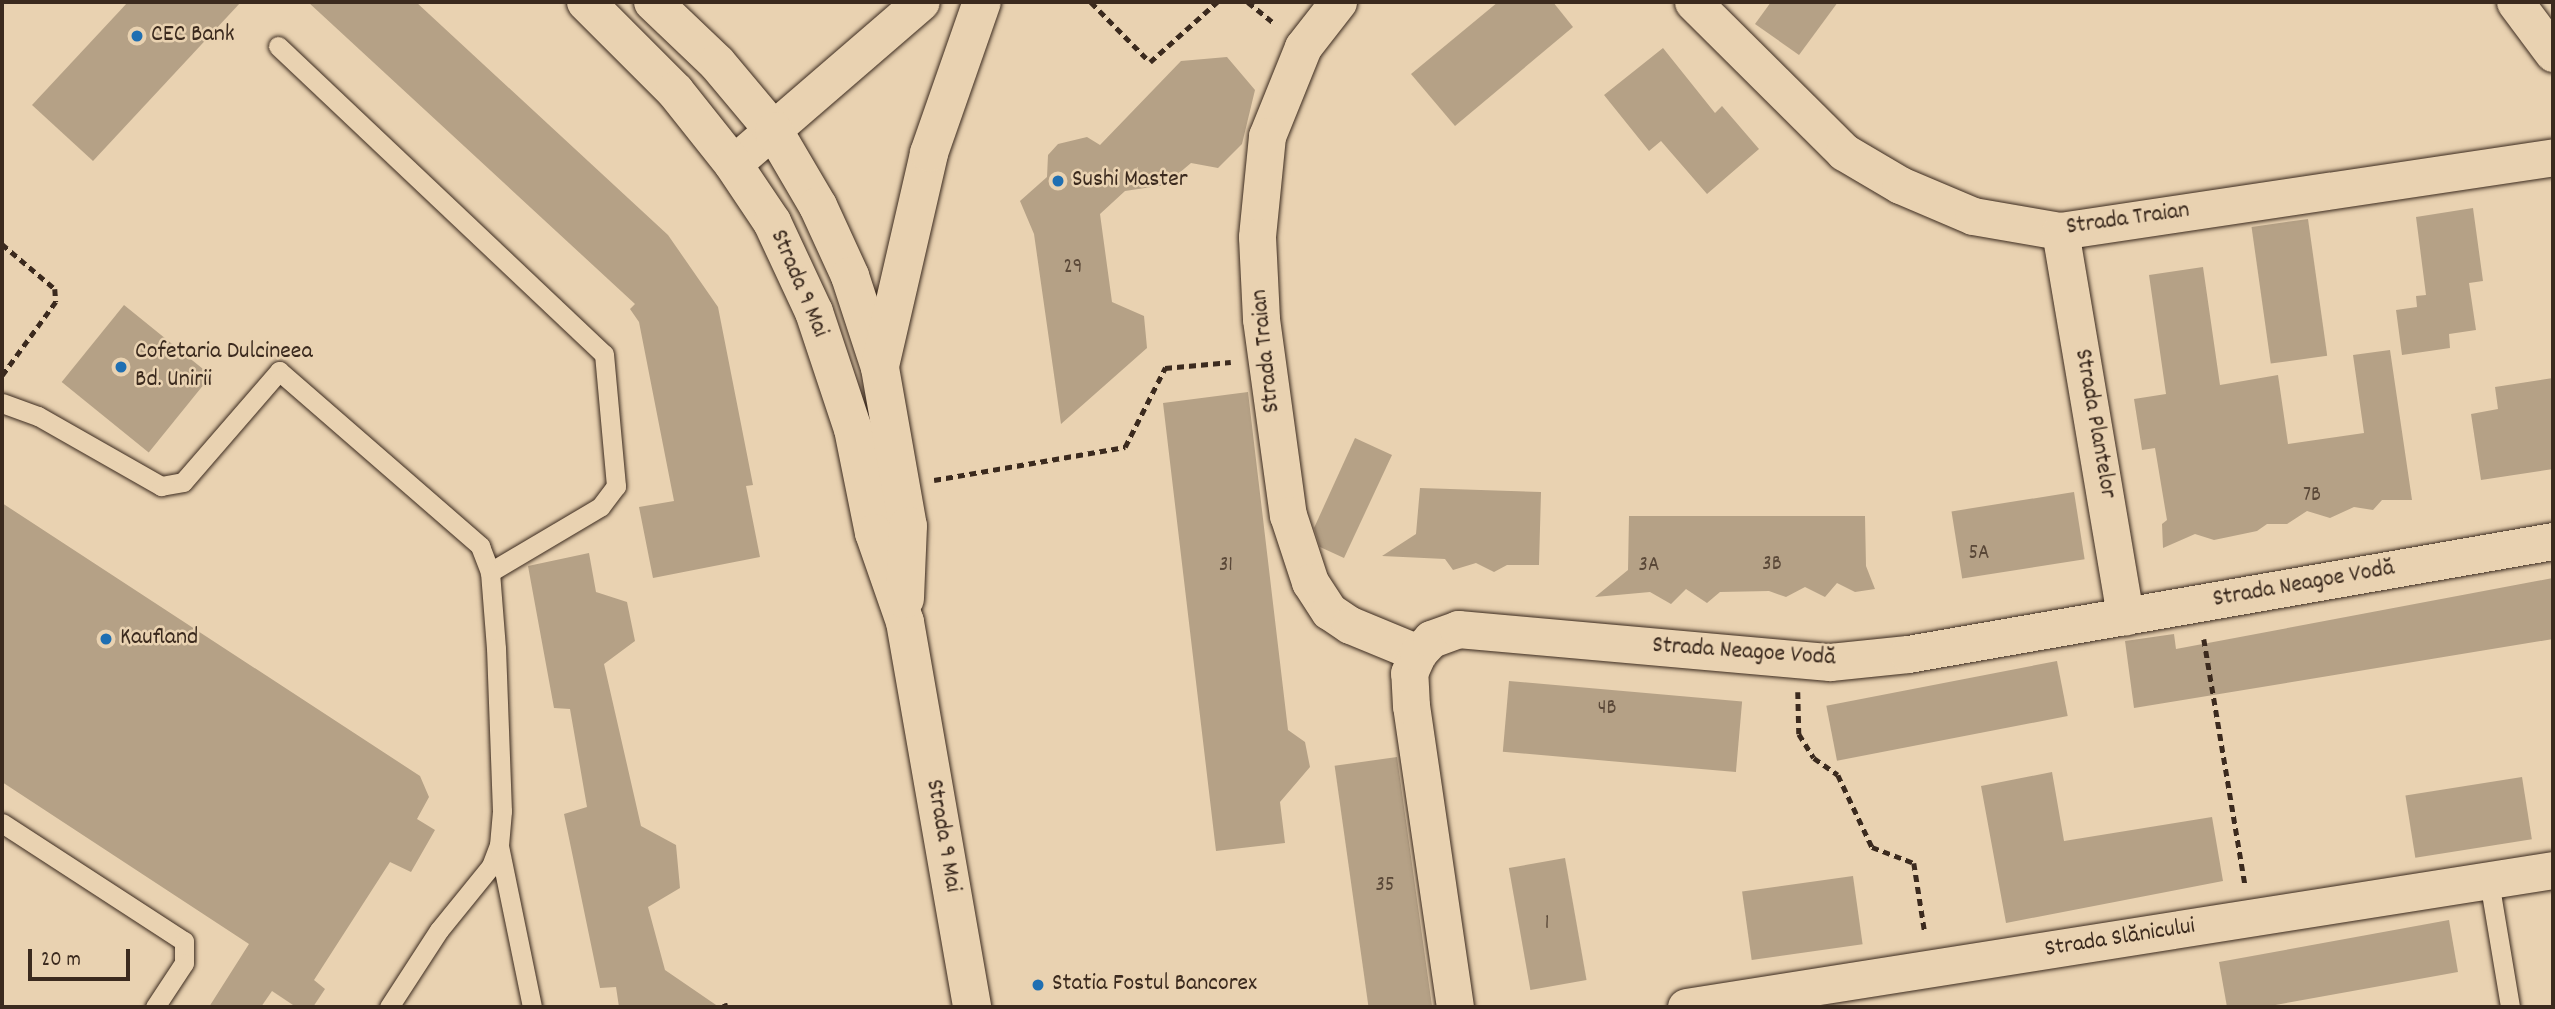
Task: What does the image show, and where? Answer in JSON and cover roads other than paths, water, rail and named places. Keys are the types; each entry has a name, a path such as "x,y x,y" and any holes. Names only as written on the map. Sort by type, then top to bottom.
{"main road":[{"name":"Strada 9 Mai","path":"586,2 675,91 733,164 772,222 814,312 853,429 874,533 905,622 972,1007"},
{"name":"Strada 9 Mai","path":"653,2 718,63 774,131 818,206 850,276 880,368 908,526 905,622"},
{"path":"880,368 929,153 982,2"}],"street":[{"path":"733,164 921,2"},
{"name":"Strada Traian","path":"1338,2 1303,47 1267,136 1257,237 1266,359 1288,515 1310,582 1329,611 1350,625 1418,653"},
{"name":"Strada Traian","path":"1693,2 1844,152 1900,185 1973,216 2060,231 2553,158"},
{"path":"2515,2 2553,53"},
{"name":"Strada Plantelor","path":"2060,231 2125,617"},
{"name":"Strada Neagoe Vodă","path":"1418,653 1431,639 1458,629 1798,660 1908,654 2553,541"},
{"path":"1418,653 1409,673 1411,706 1455,1007"},
{"name":"Strada Slănicului","path":"1686,1007 1819,997 1931,969 2553,870"}],"lane":[{"path":"278,46 604,354 616,486 600,507 490,572"},
{"path":"2,403 38,416 160,486 183,482 279,371 480,546 490,572 502,811 499,845 491,866 439,930 389,1007"},
{"path":"2,823 184,941 184,963 155,1007"},
{"path":"499,845 532,1007"},
{"path":"2489,881 2510,1007"}],"place":[{"name":"CEC Bank","path":"137,36"},
{"name":"Sushi Master","path":"1058,181"},
{"name":"Cofetaria Dulcineea Bd. Unirii","path":"121,367"},
{"name":"Kaufland","path":"106,639"},
{"name":"Statia Fostul Bancorex","path":"1038,985"}]}
